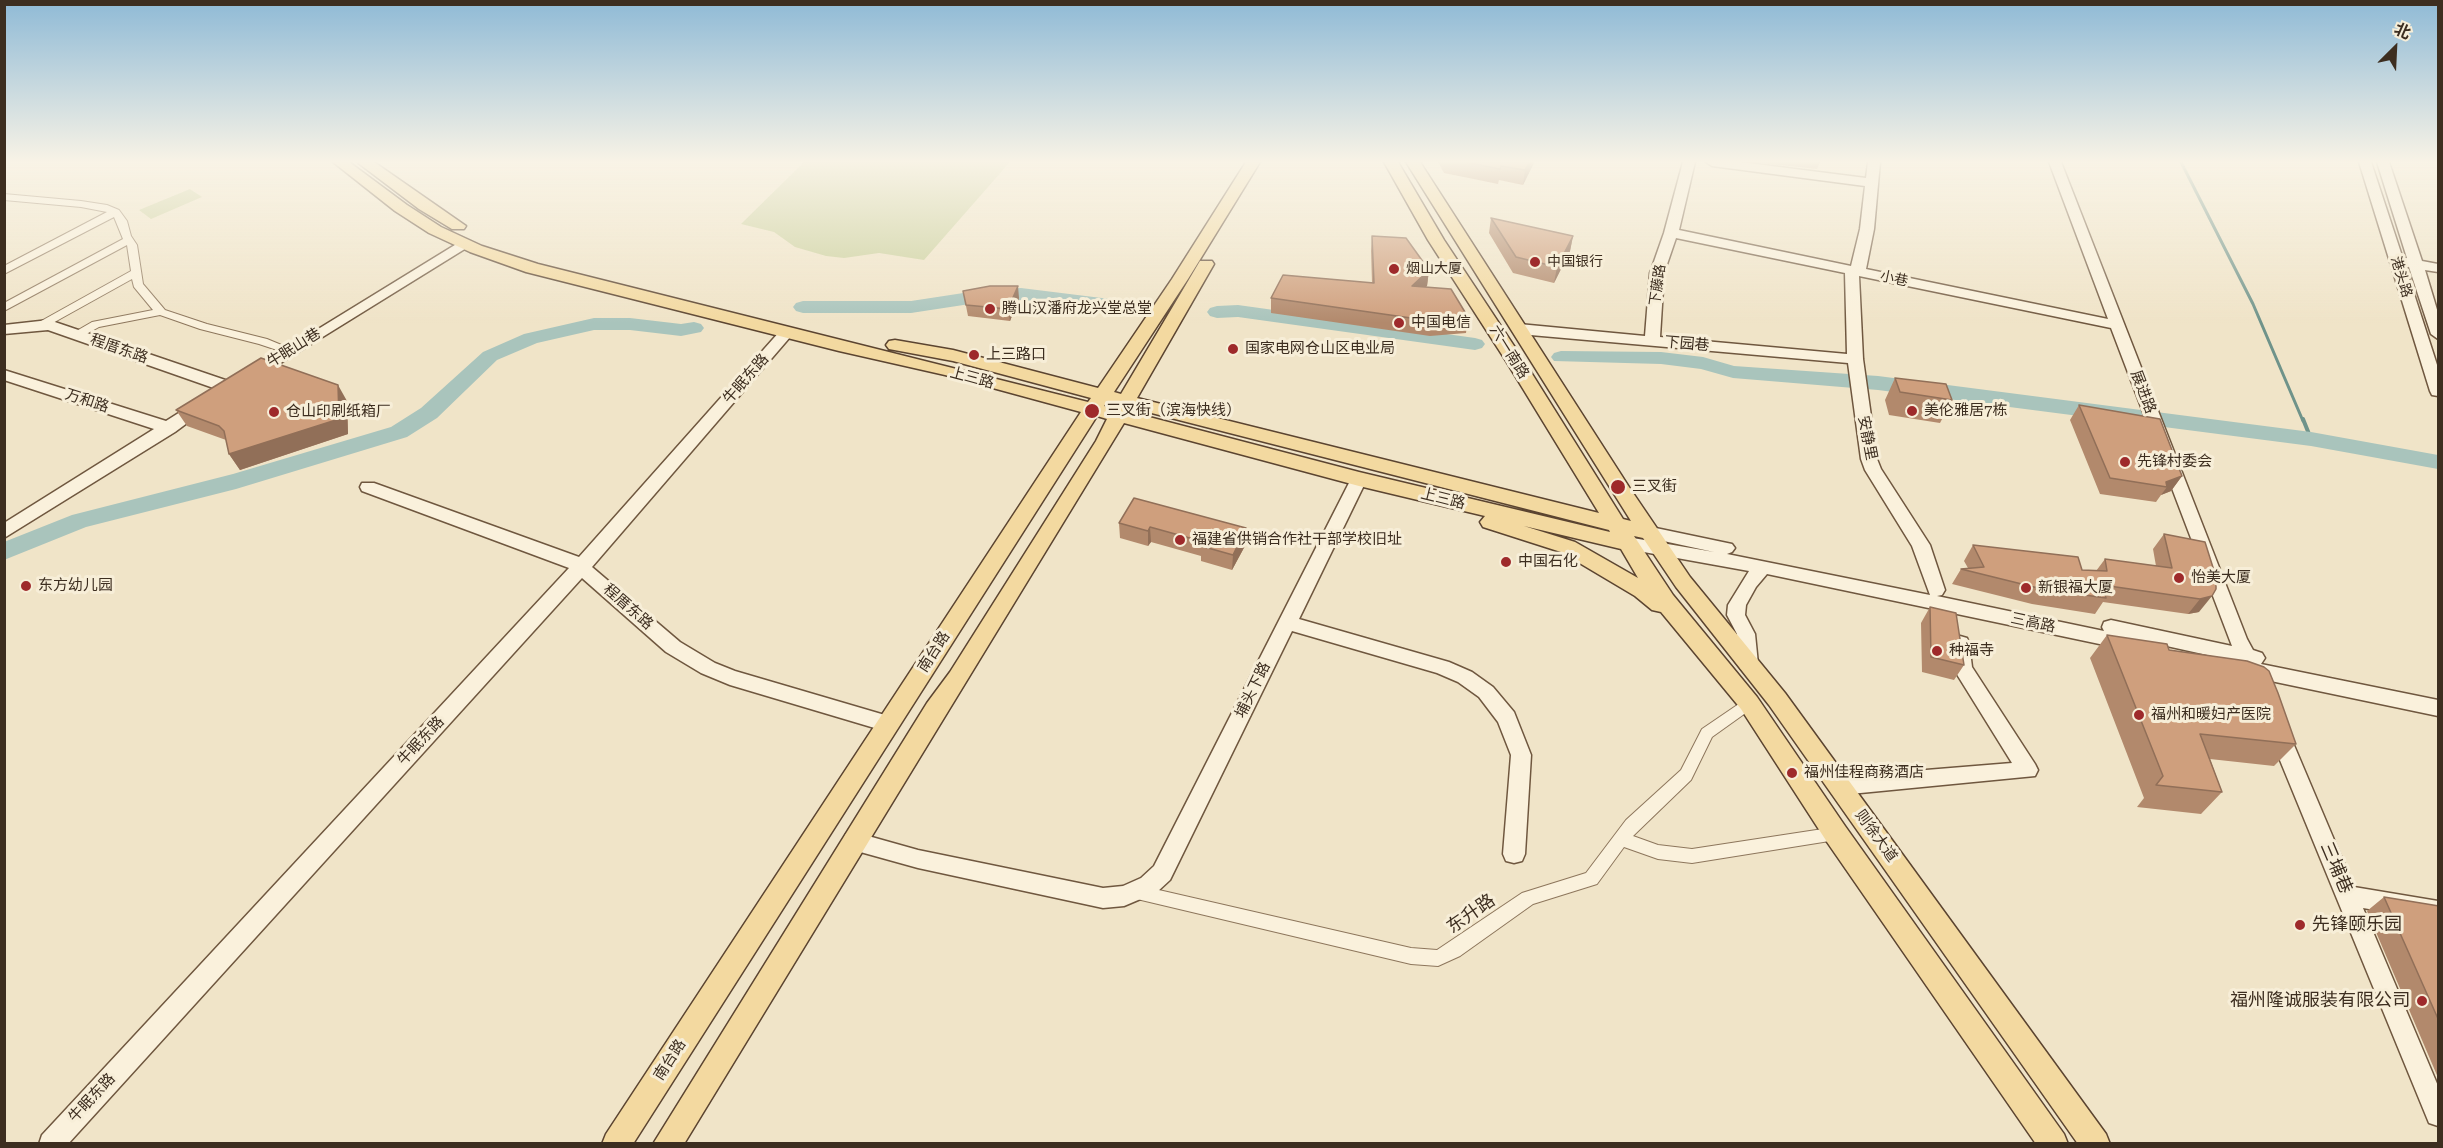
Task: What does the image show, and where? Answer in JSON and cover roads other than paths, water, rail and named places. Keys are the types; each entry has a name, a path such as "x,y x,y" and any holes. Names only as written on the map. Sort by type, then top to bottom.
{"main road":[{"name":"上三路","path":"412,216 464,244 532,268 786,333 1097,402"},
{"name":"上三路","path":"441,216 499,245 851,336 953,356 1097,402 1359,479 1623,535"},
{"name":"南台路","path":"616,1143 1220,216"},
{"path":"668,1143 935,710 964,668 1236,216"},
{"name":"六一南路","path":"1422,216 1623,535"},
{"name":"六一南路","path":"1447,216 1656,541"},
{"name":"上三路","path":"1122,409 1623,535"},
{"path":"1435,496 1489,522 1568,547 1633,584 1659,603 1715,662"},
{"path":"1623,535 1656,541"},
{"name":"则徐大道","path":"1623,535 1665,601 1749,703 1836,834 2054,1143"},
{"name":"则徐大道","path":"1656,541 1683,582 1777,699 2096,1143"}],"street":[{"path":"4,271 108,216"},
{"path":"118,216 133,246 135,273 140,287 161,312"},
{"name":"下藤路","path":"1652,341 1657,273 1675,216"},
{"name":"安静里","path":"1868,216 1867,229 1855,271 1856,364 1866,444 1873,470 1921,545 1936,590"},
{"name":"展进路","path":"2075,216 2249,662"},
{"name":"港头路","path":"2382,216 2439,391"},
{"name":"港头路","path":"2400,216 2439,334"},
{"name":"小巷","path":"1671,233 2117,325"},
{"path":"4,308 129,240"},
{"name":"牛眠山巷","path":"4,532 464,244"},
{"path":"2396,260 2439,268"},
{"path":"38,327 135,273"},
{"path":"77,335 96,324 161,312 204,327 262,341 290,351"},
{"name":"程厝东路","path":"4,330 49,326 231,388"},
{"name":"下园巷","path":"1519,329 1652,341 1856,364"},
{"name":"牛眠东路","path":"51,1143 581,567 786,333"},
{"name":"万和路","path":"4,375 169,428"},
{"name":"埔头下路","path":"1137,892 1162,873 1359,479"},
{"name":"程厝东路","path":"368,487 554,553 581,567 673,646 708,668 730,677 888,724"},
{"name":"三高路","path":"1656,541 1763,567 1954,606 2439,696"},
{"name":"三高路","path":"1656,541 1936,590 2439,708"},
{"path":"1748,664 1746,634 1736,615 1737,605 1749,583 1763,567"},
{"path":"1840,786 2028,770 1963,668 1954,606"},
{"path":"1286,622 1442,667 1465,677 1486,692 1507,718 1515,734 1521,755 1514,854"},
{"name":"三埔巷","path":"2249,662 2439,1114"},
{"name":"东升路","path":"1137,892 1410,956 1438,958 1455,950 1528,898 1591,879 1632,825 1686,775 1707,733 1749,703"},
{"path":"1620,839 1665,853 1692,856 1836,834"},
{"path":"854,841 918,859 1102,898 1137,892"},
{"path":"2348,896 2439,910"}],"waterway":[{"path":"2208,216 2253,304 2303,421"},
{"path":"803,307 911,307 983,296 1021,294 1126,307"},
{"path":"1217,312 1238,311 1475,344"},
{"path":"4,552 80,521 236,481 399,432 429,413 490,356 531,338 594,324 630,324 681,330 694,328"},
{"path":"1561,357 1661,358 1703,363 1733,372 1878,383 2311,439 2438,462"},
{"path":"2303,419 2311,439"}],"place":[{"name":"中国银行","path":"1535,262"},
{"name":"烟山大厦","path":"1394,269"},
{"name":"腾山汉潘府龙兴堂总堂","path":"990,309"},
{"name":"中国电信","path":"1399,323"},
{"name":"国家电网仓山区电业局","path":"1233,349"},
{"name":"上三路口","path":"974,355"},
{"name":"三叉街（滨海快线）","path":"1092,411"},
{"name":"美伦雅居7栋","path":"1912,411"},
{"name":"仓山印刷纸箱厂","path":"274,412"},
{"name":"先锋村委会","path":"2125,462"},
{"name":"三叉街","path":"1618,487"},
{"name":"福建省供销合作社干部学校旧址","path":"1180,540"},
{"name":"中国石化","path":"1506,562"},
{"name":"怡美大厦","path":"2179,578"},
{"name":"东方幼儿园","path":"26,586"},
{"name":"新银福大厦","path":"2026,588"},
{"name":"种福寺","path":"1937,651"},
{"name":"福州和暖妇产医院","path":"2139,715"},
{"name":"福州佳程商務酒店","path":"1792,773"},
{"name":"先锋颐乐园","path":"2300,925"},
{"name":"福州隆诚服装有限公司","path":"2422,1001"}]}
